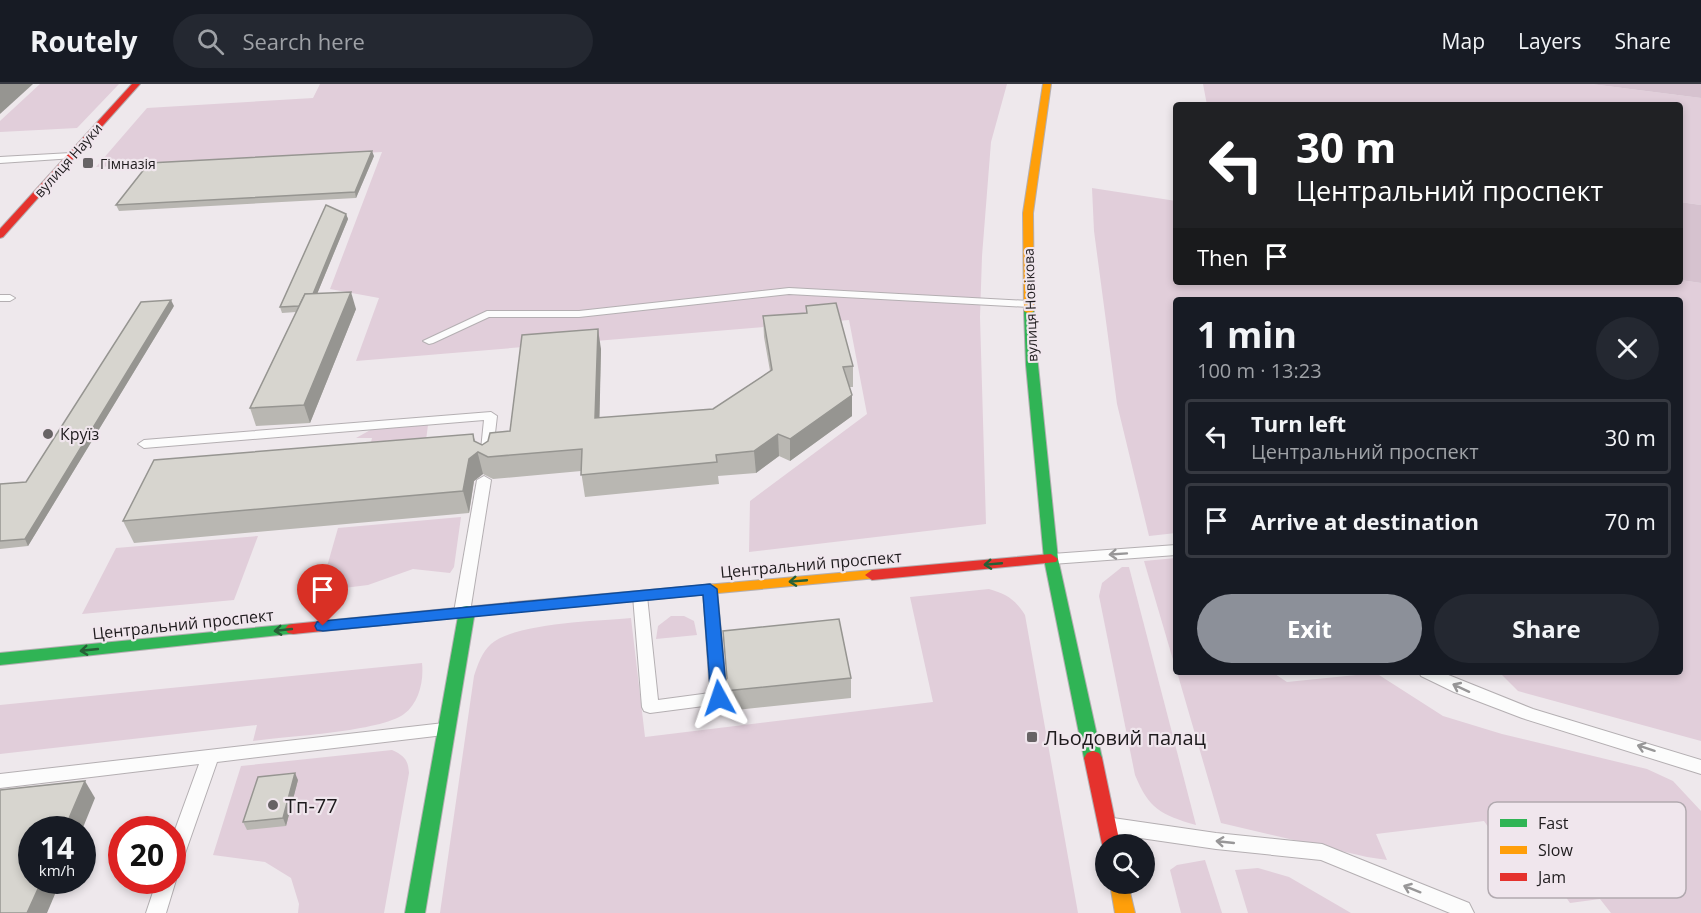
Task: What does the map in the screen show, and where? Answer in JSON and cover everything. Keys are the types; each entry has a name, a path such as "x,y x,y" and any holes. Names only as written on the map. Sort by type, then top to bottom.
{"street":[{"name":"вулиця Науки","path":"0,235 135,84"},
{"name":"вулиця Новікова","path":"1047,84 1028,213 1032,365 1051,559"},
{"name":"Центральний проспект","path":"0,659 464,611 1051,559"},
{"path":"1051,559 1109,834"},
{"path":"415,913 464,611"},
{"path":"1121,894 1125,913"}],"lane":[{"path":"0,160 71,156"},
{"path":"429,341 487,314 579,314 789,291 1029,304"},
{"path":"144,444 491,416 486,461"},
{"path":"464,611 484,480"},
{"path":"1051,559 1173,550"},
{"path":"640,596 650,707 719,698 710,589"},
{"path":"1433,675 1489,701 1701,767"},
{"path":"0,781 446,729"},
{"path":"186,825 210,757"},
{"path":"1107,825 1216,842 1322,852 1462,909 1464,913"},
{"path":"156,913 162,894"}],"shaded area":[{"path":"40,84 119,84 77,128 0,132 0,121"},
{"path":"320,84 1007,84 991,142 982,256 980,317 986,524 749,552 750,501 867,414 849,320 356,361 379,298 330,289 382,152 96,167 147,108 313,98"},
{"path":"1203,84 1591,84 1701,98 1701,205 1683,202 1683,102 1206,102"},
{"path":"1591,84 1701,84 1701,98"},
{"path":"1092,188 1173,201 1173,285 1683,285 1683,280 1701,283 1701,741 1518,691 1502,675 1683,675 1683,297 1173,297 1173,533 1149,536 1117,404 1094,231"},
{"path":"1683,202 1701,205 1701,283 1683,280"},
{"path":"428,425 425,448 368,454 372,438 356,438 374,428"},
{"path":"461,517 454,567 450,573 413,569 368,585 320,591 338,528"},
{"path":"258,536 234,600 82,614 116,548"},
{"path":"1173,558 1173,660 1144,561"},
{"path":"1122,567 1129,567 1196,825 1174,818 1158,809 1146,796 1135,775 1099,596 1102,583"},
{"path":"989,589 1010,598 1025,615 1078,913 440,913 474,676 485,651 502,637 537,627 631,618 645,737 933,702 910,597"},
{"path":"671,616 684,616 694,621 697,635 656,639 658,626"},
{"path":"422,663 421,684 413,704 404,714 375,725 253,741 257,725 0,754 0,705"},
{"path":"1178,675 1276,675 1287,682 1379,675 1443,716 1502,734 1647,769 1673,781 1701,811 1701,913 1611,913 1600,899 1570,903 1566,898 1686,898 1686,802 1488,802 1488,827 1484,821 1376,834 1387,860 1221,823"},
{"path":"392,750 405,759 409,773 384,913 298,913 299,904 291,878 265,862 213,855 241,766"},
{"path":"1205,860 1222,913 1181,913 1170,870 1177,865"},
{"path":"1258,868 1289,877 1351,913 1248,913 1235,870"}],"building":[{"path":"372,151 355,192 116,205 149,163"},
{"path":"326,205 346,214 313,294 305,294 299,306 280,307"},
{"path":"351,292 304,405 250,408 305,294"},
{"path":"171,300 25,539 0,541 0,484 26,482 141,302"},
{"path":"836,303 853,366 843,367 852,395 790,439 778,434 754,451 716,455 717,462 581,475 582,449 488,457 478,452 469,459 463,491 123,521 154,460 473,434 474,441 482,445 488,441 490,433 510,431 522,335 598,329 595,418 713,409 772,370 763,316 807,313 806,306"},
{"path":"839,619 851,678 725,691 724,684 727,678 723,631"},
{"name":"Тп-77","path":"295,773 283,818 243,822 258,777"},
{"path":"85,781 70,816 18,816 18,894 36,894 27,913 0,913 0,790"}],"traffic: fast":[{"path":"1029,311 1051,559 1093,758"},
{"path":"415,913 467,611"},
{"path":"0,659 293,629"}],"traffic: slow":[{"path":"1029,311 1028,213 1047,84"},
{"path":"527,606 872,575"},
{"path":"1121,894 1125,913"}],"traffic: jam":[{"path":"0,235 136,84"},
{"path":"872,575 1051,559"},
{"path":"293,629 527,606"},
{"path":"1093,758 1109,834"}],"place":[{"name":"Гімназія","path":"88,163"},
{"name":"Круїз","path":"48,434"},
{"name":"Льодовий палац","path":"1032,737"},
{"name":"Тп-77","path":"273,805"}],"route":[{"path":"323,626 710,589 719,698"}]}
